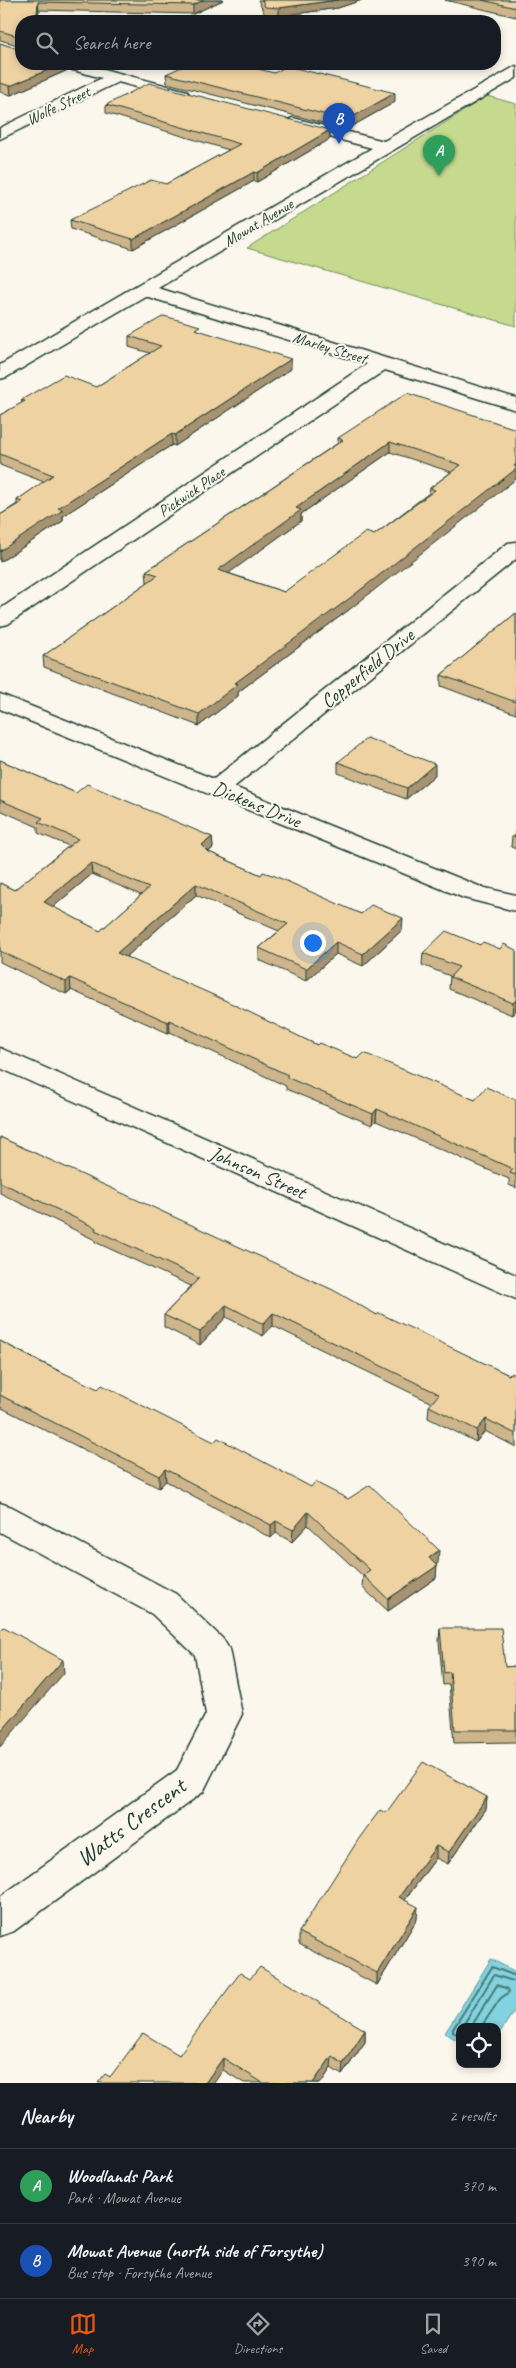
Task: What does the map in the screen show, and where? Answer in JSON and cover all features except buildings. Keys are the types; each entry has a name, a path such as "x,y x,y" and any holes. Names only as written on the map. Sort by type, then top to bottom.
{"street":[{"path":"89,70 199,98"},
{"name":"Mowat Avenue","path":"0,373 145,290 516,71"},
{"name":"Wolfe Street","path":"0,134 116,77"},
{"path":"282,120 386,147"},
{"name":"Marley Street","path":"145,290 516,404"},
{"name":"Pickwick Place","path":"0,619 382,363"},
{"name":"Copperfield Drive","path":"218,788 516,548"},
{"name":"Dickens Drive","path":"0,701 473,893 516,903"},
{"name":"Johnson Street","path":"0,1057 516,1288"},
{"name":"Watts Crescent","path":"0,1516 164,1604 211,1649 224,1714 190,1781 0,1919"}],"green space":[{"path":"487,96 516,104 516,326 247,248"}],"water":[{"path":"491,1959 516,1972 516,2008 501,2031 501,2023 456,2023 456,2040 445,2033"}],"place":[{"name":"Mowat Avenue (north side of Forsythe)","path":"339,144"},
{"name":"Woodlands Park","path":"439,176"}]}
